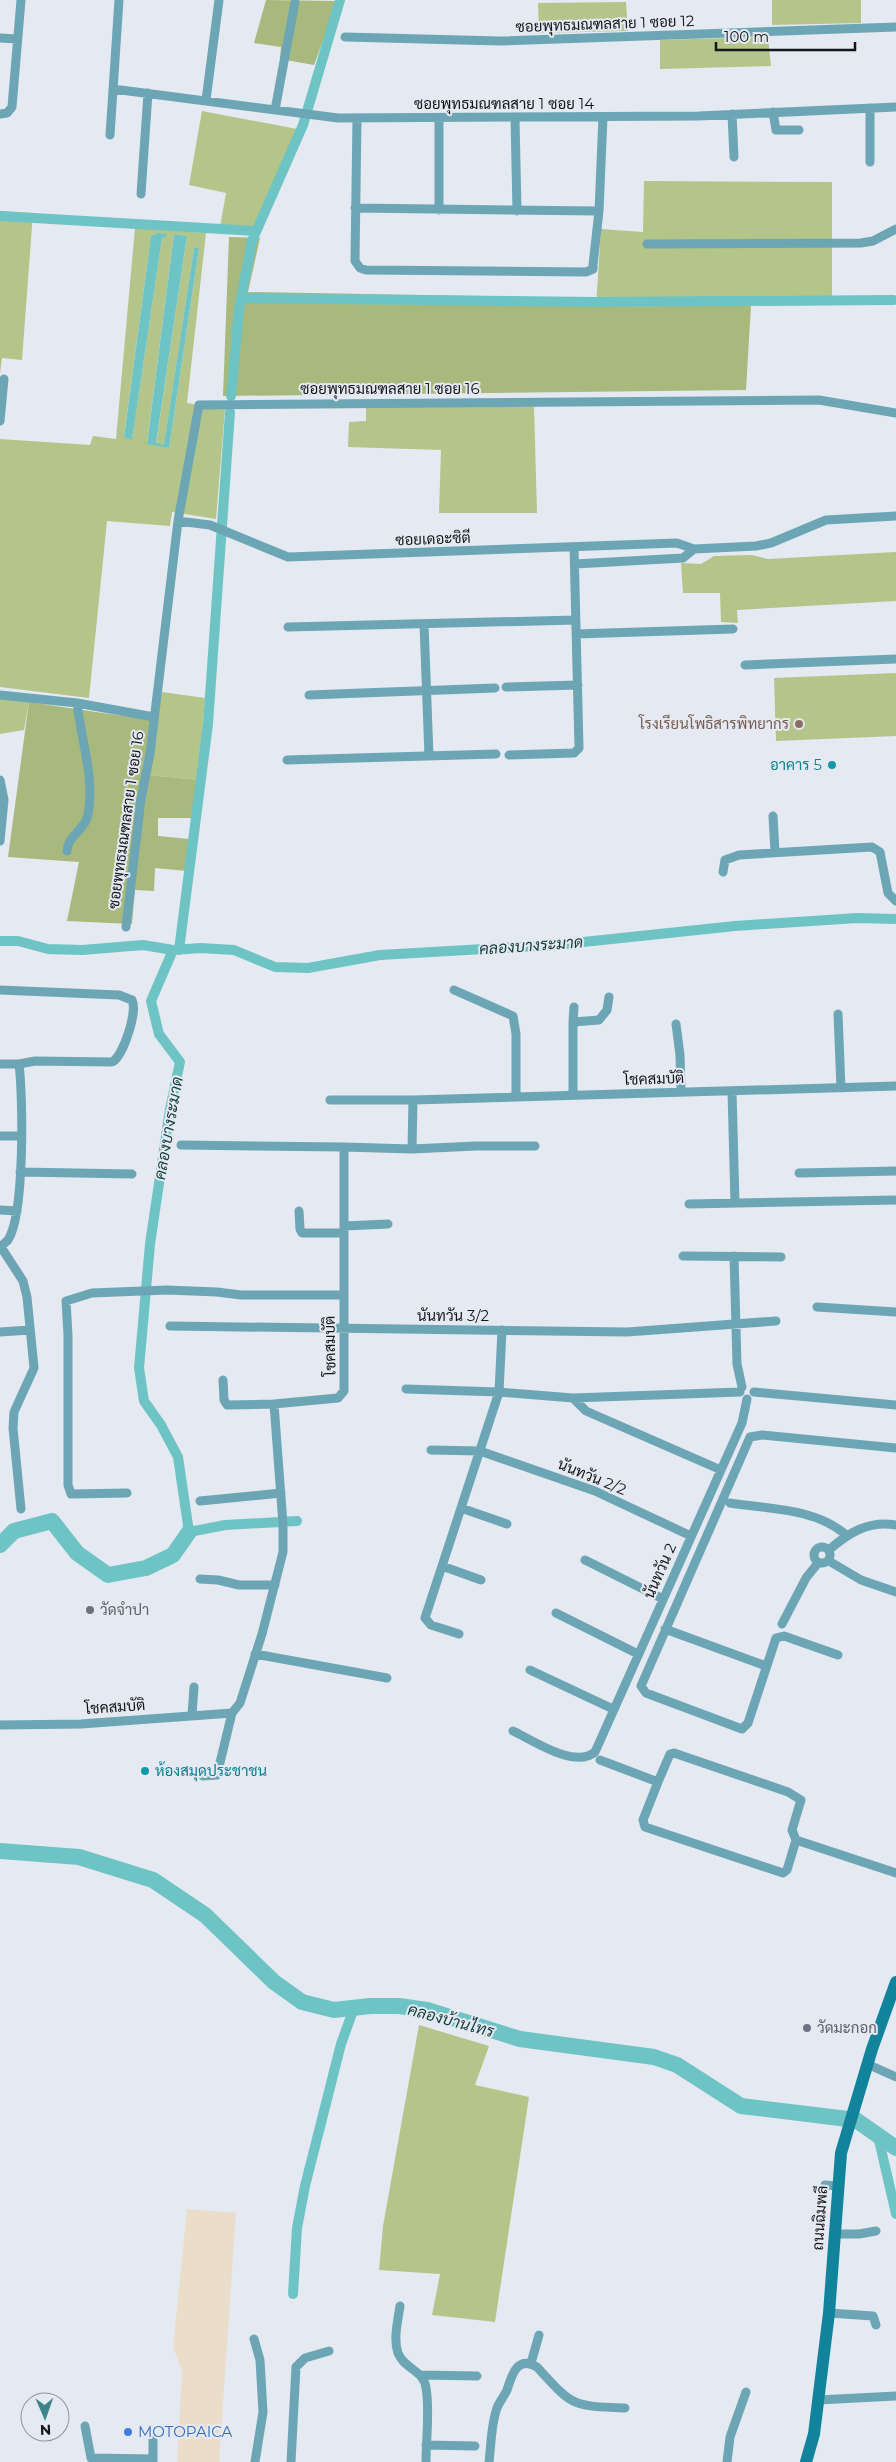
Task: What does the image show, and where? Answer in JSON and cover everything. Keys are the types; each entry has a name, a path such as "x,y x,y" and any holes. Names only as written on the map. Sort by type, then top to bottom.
{"street":[{"path":"0,114 7,113 12,107 20,0"},
{"path":"110,135 119,0"},
{"path":"206,100 219,0"},
{"path":"276,110 295,2"},
{"name":"ซอยพุทธมณฑลสาย 1 ซอย 12","path":"346,37 500,41 896,27"},
{"path":"0,38 17,39"},
{"name":"ซอยพุทธมณฑลสาย 1 ซอย 14","path":"114,89 317,116 357,118 603,117 896,107"},
{"path":"141,194 148,93"},
{"path":"870,108 870,162"},
{"path":"773,112 776,130 799,130"},
{"path":"732,114 734,157"},
{"path":"357,118 355,261 360,268 373,270 586,272 593,269 599,211 603,117"},
{"path":"439,118 439,210"},
{"path":"515,118 517,211"},
{"path":"355,208 599,211"},
{"path":"648,244 861,243 873,240 896,229"},
{"path":"0,421 4,379"},
{"name":"ซอยพุทธมณฑลสาย 1 ซอย 16","path":"126,927 178,521 200,405 782,400 835,402 896,413"},
{"name":"ซอยเดอะซิตี","path":"178,521 210,524 288,557 677,543 694,549 772,543 826,520 896,516"},
{"path":"509,755 574,753 577,751 578,685 574,547"},
{"name":"ซอยเดอะซิตี","path":"574,564 683,558 694,549"},
{"path":"288,627 576,620"},
{"path":"424,624 429,756"},
{"path":"576,634 733,629"},
{"path":"745,666 896,659"},
{"path":"506,687 578,685"},
{"path":"309,695 495,688"},
{"name":"ซอยพุทธมณฑลสาย 1 ซอย 16","path":"0,695 77,702 154,717"},
{"path":"67,851 70,839 86,821 91,777 80,733 77,702"},
{"path":"287,760 496,754"},
{"path":"0,780 4,800 0,841"},
{"path":"773,816 775,852"},
{"path":"723,872 725,860 728,857 850,847 877,849 881,857 888,893 896,901"},
{"path":"0,990 119,995 132,1000 135,1006 119,1058 112,1062 35,1061 19,1064 0,1064"},
{"path":"454,990 512,1016 516,1034 516,1096"},
{"path":"573,1022 599,1020 607,1010 609,997"},
{"path":"573,1094 574,1007"},
{"path":"838,1014 841,1088"},
{"path":"676,1024 680,1055 681,1092"},
{"path":"19,1064 22,1090 17,1211 8,1240 0,1247 23,1281 27,1297 34,1368 14,1412 13,1428 21,1509"},
{"name":"โชคสมบัติ","path":"330,1100 413,1100 896,1086"},
{"path":"732,1091 734,1203"},
{"path":"412,1149 413,1100"},
{"path":"0,1136 21,1136"},
{"path":"181,1145 412,1149 536,1146"},
{"name":"โชคสมบัติ","path":"274,1404 340,1397 344,1385 344,1147"},
{"path":"799,1172 896,1171"},
{"path":"20,1172 132,1174"},
{"path":"689,1204 896,1200"},
{"path":"0,1210 17,1211"},
{"path":"299,1211 302,1233 388,1224"},
{"path":"683,1256 781,1257"},
{"path":"734,1256 736,1364 743,1393"},
{"path":"127,1493 70,1494 68,1485 68,1335 65,1312 66,1301 73,1297 166,1290 241,1295 344,1295"},
{"path":"817,1307 896,1312"},
{"name":"นันทวัน 3/2","path":"170,1326 343,1330 657,1331 776,1321"},
{"path":"0,1332 30,1330"},
{"path":"459,1634 426,1621 499,1392 502,1330"},
{"path":"203,1776 217,1775 232,1712 240,1703 283,1552 281,1493 274,1404 227,1405 224,1400 223,1380"},
{"path":"743,1393 751,1386 754,1392"},
{"path":"406,1389 499,1392 573,1398 743,1393 752,1397 754,1392"},
{"path":"754,1392 896,1405"},
{"name":"นันทวัน 2","path":"598,1756 613,1709 742,1423 743,1393"},
{"path":"573,1398 586,1411 721,1470"},
{"path":"838,1655 780,1636 774,1643 748,1723 742,1729 642,1690 641,1682 750,1437 762,1435 896,1448"},
{"name":"นันทวัน 2/2","path":"431,1450 480,1451 595,1491 691,1536"},
{"path":"200,1501 281,1493"},
{"path":"730,1503 813,1516 835,1525 846,1535"},
{"path":"461,1508 507,1524"},
{"path":"829,1550 846,1535 858,1529 874,1525 896,1526"},
{"path":"818,1563 814,1557 816,1550 822,1547 829,1550"},
{"path":"829,1550 831,1557 829,1561"},
{"path":"585,1560 663,1599"},
{"path":"782,1624 806,1578 818,1563 829,1561 861,1580 896,1592"},
{"path":"442,1566 481,1580"},
{"path":"200,1580 218,1580 239,1585 275,1585"},
{"path":"556,1613 638,1654"},
{"path":"665,1629 766,1666"},
{"path":"255,1654 387,1678"},
{"path":"530,1670 613,1709"},
{"path":"192,1715 194,1686"},
{"name":"โชคสมบัติ","path":"0,1724 81,1724 232,1712"},
{"path":"513,1731 569,1757 584,1759 598,1756 658,1782"},
{"path":"672,1753 793,1794 801,1800 792,1830 796,1840 787,1870 783,1873 645,1827 643,1820 672,1753"},
{"path":"796,1840 896,1873"},
{"name":"ถนนฉิมพลี","path":"806,2462 814,2434 829,2313 840,2153 867,2064 896,1982"},
{"path":"867,2064 896,2076"},
{"path":"825,2185 838,2186"},
{"path":"835,2234 859,2234 876,2231"},
{"path":"400,2306 396,2336 398,2353 405,2362 422,2374 477,2376"},
{"path":"829,2313 873,2316 876,2326"},
{"path":"531,2363 539,2335"},
{"path":"254,2339 260,2360 263,2412 255,2462"},
{"path":"291,2462 296,2367 305,2358 329,2352"},
{"path":"489,2462 496,2410 506,2392 513,2370 522,2363 531,2363 537,2366 567,2399 579,2405 625,2408"},
{"path":"422,2374 426,2387 426,2462"},
{"path":"727,2462 730,2437 746,2392"},
{"path":"818,2400 896,2396"},
{"path":"85,2426 91,2458 153,2461 153,2438"},
{"path":"426,2445 474,2446"}],"shaded area":[{"path":"187,2209 236,2213 219,2462 177,2462 182,2370 173,2348"}],"green space":[{"path":"266,0 335,1 314,65 280,59 281,47 254,43"},
{"path":"772,0 861,0 861,23 772,25"},
{"path":"626,2 628,31 539,33 538,3"},
{"path":"768,37 771,66 660,69 660,40"},
{"path":"202,111 297,129 253,228 220,227 226,193 189,185"},
{"path":"644,181 832,182 832,305 596,307 601,229 643,232"},
{"path":"0,211 33,213 22,360 2,358 0,374"},
{"path":"135,228 206,233 187,403 225,409 216,519 172,512 170,526 107,521 89,698 0,687 0,439 90,445 93,436 116,439","holes":["157,233 166,237 162,238 132,439 124,436 151,236","174,234 187,236 156,444 164,446 194,248 199,248 169,448 147,443"]},
{"path":"229,237 260,238 248,292 597,298 596,307 751,305 746,390 223,396"},
{"path":"366,405 534,407 537,513 439,513 441,450 348,447 349,422 366,421"},
{"path":"896,552 896,601 737,610 738,623 721,622 720,593 683,593 681,563 701,564 714,556 752,555 768,559"},
{"path":"896,673 896,736 776,741 774,678"},
{"path":"162,692 205,698 199,780 149,775"},
{"path":"0,697 29,702 24,730 0,734"},
{"path":"29,702 157,721 149,775 199,780 193,818 158,818 158,836 189,839 187,871 155,868 154,891 135,890 132,924 67,921 79,862 8,857"},
{"path":"419,2025 489,2046 475,2085 529,2097 495,2322 432,2315 440,2274 379,2270 383,2226"}],"water":[{"path":"157,233 165,234 167,237 162,238 132,440 124,437 151,236"},
{"path":"174,234 187,236 156,443 164,445 194,248 199,248 169,448 147,444"}],"waterway":[{"path":"231,396 239,309 252,241 303,125 340,0"},
{"path":"0,216 256,231"},
{"path":"241,298 595,302 894,300"},
{"path":"179,950 208,724 230,412"},
{"name":"คลองบางระมาด","path":"0,941 18,941 48,949 82,950 143,945 173,950 201,948 234,950 275,967 308,968 380,955 555,945 735,926 857,918 896,919"},
{"name":"คลองบางระมาด","path":"173,950 151,1001 159,1034 180,1062 170,1109 150,1244 139,1368 144,1401 161,1425 178,1457 189,1532 225,1525 297,1521"},
{"name":"คลองบางระมาด","path":"0,1545 14,1531 52,1521 77,1553 108,1575 146,1568 173,1555 189,1532"},
{"name":"คลองบ้านไทร","path":"0,1851 79,1857 153,1880 205,1915 274,1982 302,2002 334,2010 370,2006 399,2006 427,2010 520,2039 654,2057 677,2065 741,2106 856,2120 896,2148"},
{"path":"293,2294 297,2228 305,2186 341,2044 354,2008"},
{"path":"878,2136 896,2214"}],"place":[{"name":"โรงเรียนโพธิสารพิทยากร","path":"799,724"},
{"name":"อาคาร 5","path":"832,765"},
{"name":"วัดจำปา","path":"90,1610"},
{"name":"ห้องสมุดประชาชน","path":"145,1771"},
{"name":"วัดมะกอก","path":"807,2028"},
{"name":"MOTOPAICA","path":"128,2432"}]}
